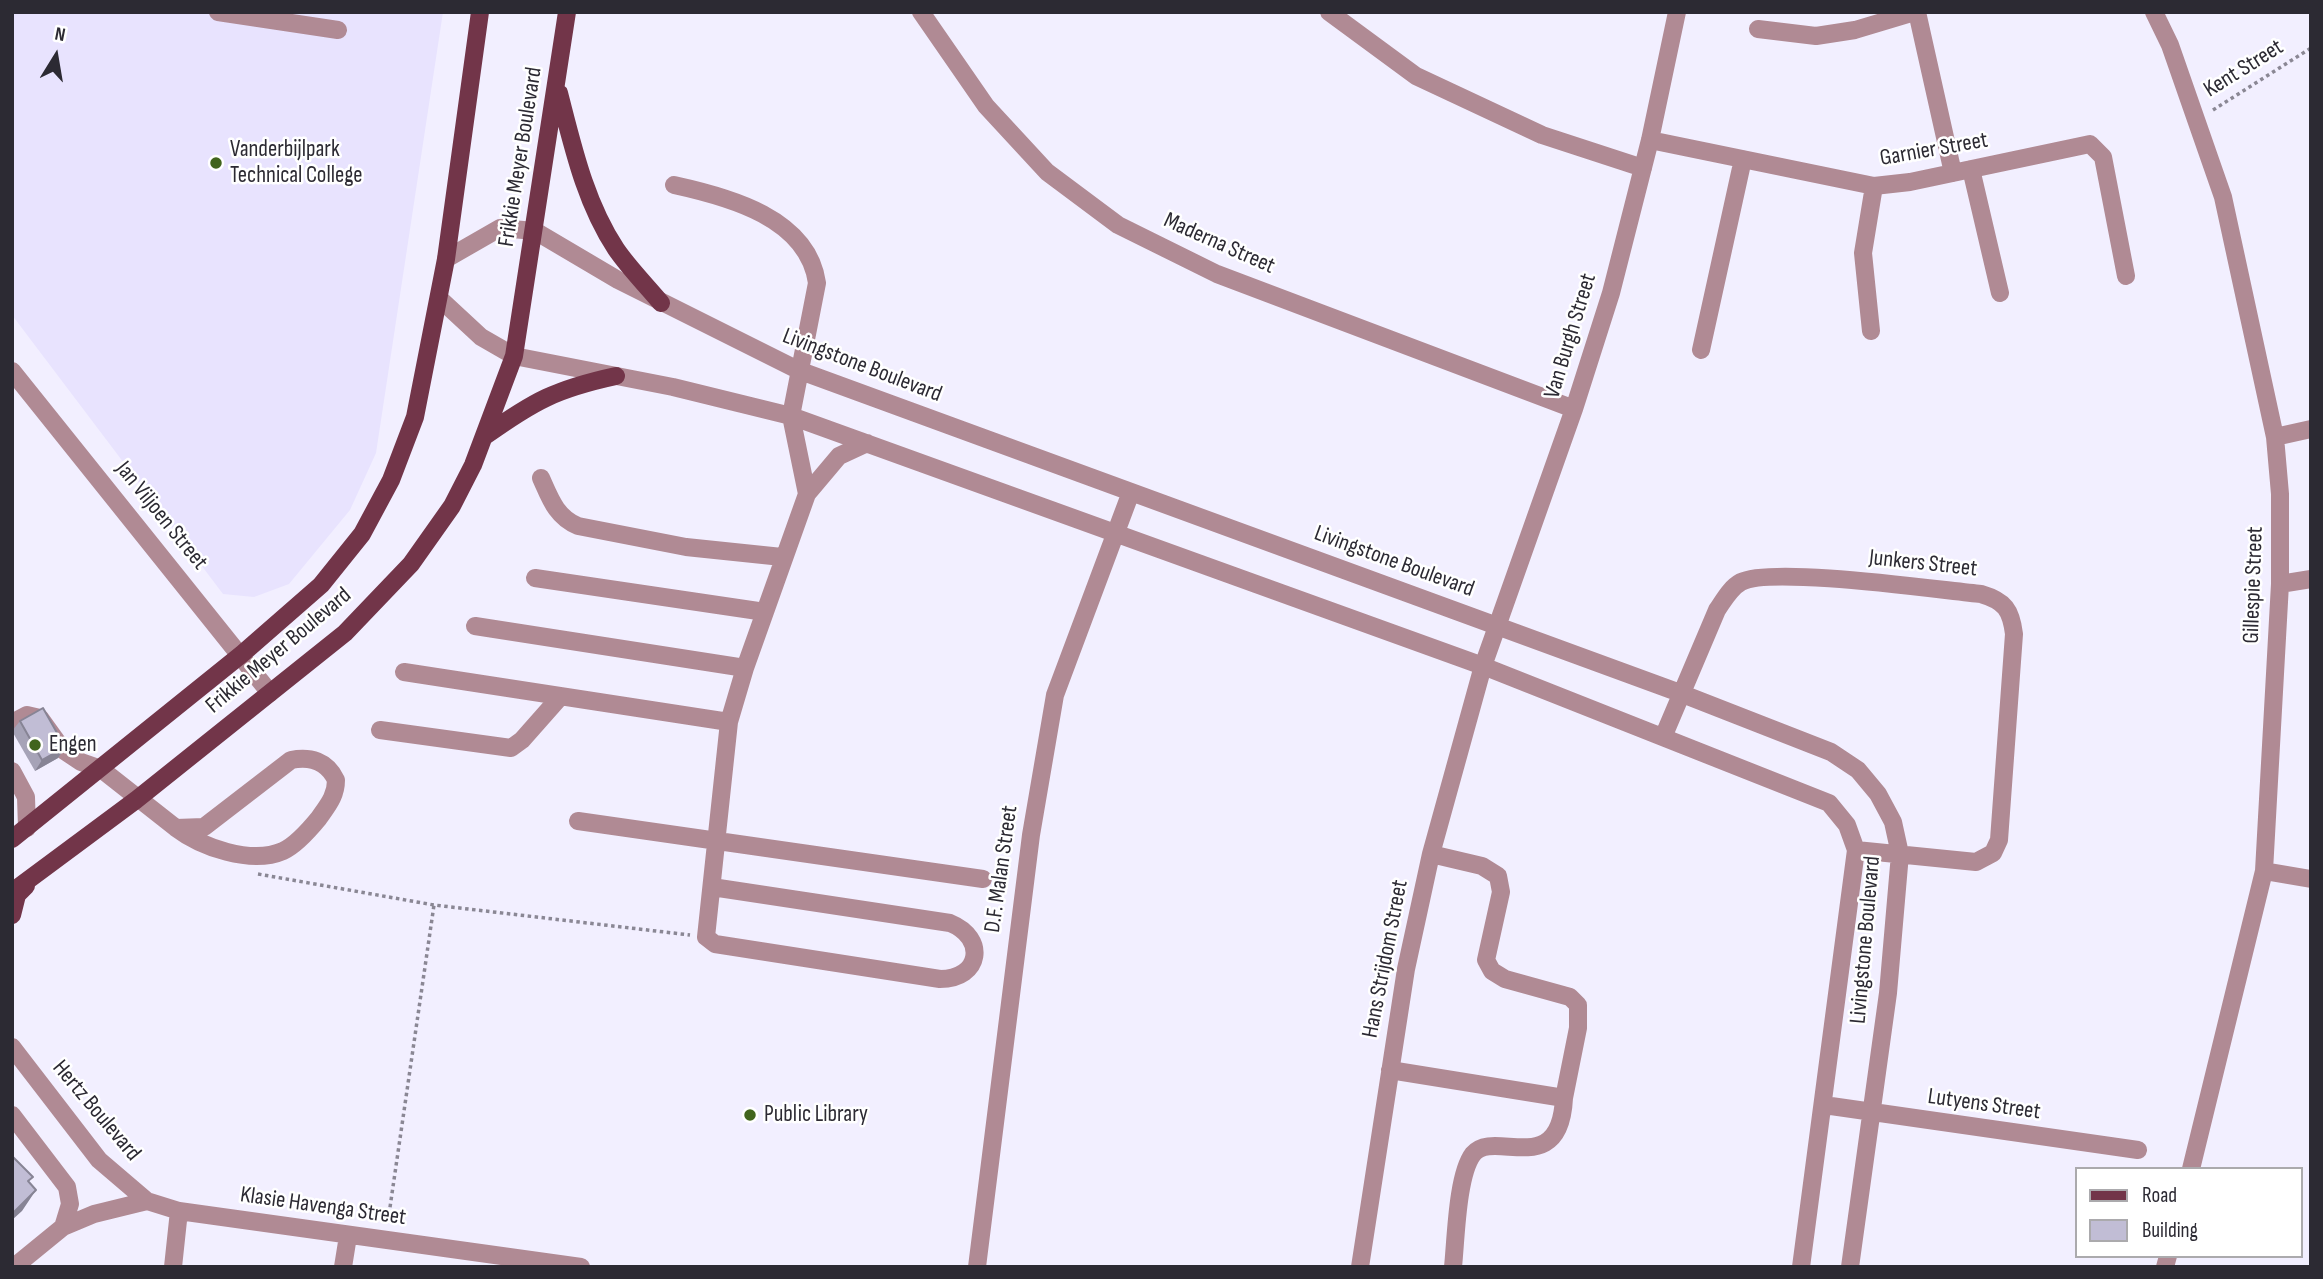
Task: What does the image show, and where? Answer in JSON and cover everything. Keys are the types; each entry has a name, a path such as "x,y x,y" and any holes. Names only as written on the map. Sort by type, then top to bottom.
{"main road":[{"name":"Frikkie Meyer Boulevard","path":"20,834 242,654 321,585 362,534 391,480 415,417 440,299 480,12"},
{"name":"Frikkie Meyer Boulevard","path":"12,892 136,800 345,633 411,564 452,506 485,436 514,356 567,12"},
{"path":"557,86 583,181 597,215 617,250 661,303"},
{"path":"485,436 534,401 582,384 616,376"},
{"path":"12,915 18,895 37,873"}],"street":[{"path":"218,12 338,30"},
{"name":"Maderna Street","path":"921,12 986,106 1021,144 1047,172 1118,225 1217,274 1574,409"},
{"path":"1329,12 1416,76 1542,135 1643,168"},
{"name":"Van Burgh Street","path":"1483,666 1574,409 1611,293 1650,140 1677,12"},
{"path":"1758,29 1816,36 1855,30 1916,12 1953,173"},
{"name":"Gillespie Street","path":"2154,12 2170,45 2223,197 2275,438 2280,494 2280,584 2264,871 2191,1167"},
{"name":"Garnier Street","path":"1650,140 1874,186 1953,173 2084,144 2095,147 2103,157 2126,276"},
{"path":"1701,350 1743,159"},
{"path":"1971,169 2000,293"},
{"path":"674,185 702,191 776,219 803,248 813,264 817,283 791,416 807,494"},
{"path":"1871,331 1863,253 1874,186"},
{"name":"Livingstone Boulevard","path":"446,259 500,228 535,231 661,303 798,370 1680,693 1831,752 1858,770 1878,794 1893,822 1900,854 1888,993 1850,1267"},
{"name":"Livingstone Boulevard","path":"440,299 468,327 498,350 514,356 791,416 1483,666 1664,735 1829,803 1847,825 1856,850 1801,1267"},
{"name":"Jan Viljoen Street","path":"12,371 242,654 270,693"},
{"path":"2275,438 2311,429"},
{"path":"712,887 950,923 970,934 975,944 974,955 964,974 954,979 940,979 715,944 706,937 729,722 745,668 807,494 839,456 867,443"},
{"path":"541,478 557,512 564,521 578,526 686,547 782,558"},
{"name":"D.F. Malan Street","path":"977,1267 1031,835 1055,695 1131,492"},
{"name":"Junkers Street","path":"1664,735 1680,693 1728,592 1741,582 1756,577 1852,581 1981,594 1998,599 2012,616 2014,634 1998,840 1993,853 1976,862 1856,850"},
{"path":"535,578 765,612"},
{"path":"2280,584 2311,579"},
{"path":"475,626 745,668"},
{"name":"Hans Strijdom Street","path":"1360,1267 1406,969 1431,854 1483,666"},
{"path":"404,673 729,722"},
{"path":"380,730 511,748 522,740 560,697"},
{"path":"12,723 27,715 34,715 63,750 81,762 102,769 136,800 176,828 199,843 248,854 269,855 287,849 314,824 331,801 336,790 336,780 327,766 310,759 291,761 204,827 176,828"},
{"path":"12,771 26,797 20,834"},
{"path":"578,821 982,879"},
{"path":"1431,854 1482,866 1498,876 1501,892 1486,960 1492,971 1505,979 1570,997 1578,1005 1578,1028 1559,1121 1553,1134 1543,1144 1529,1150 1486,1146 1475,1152 1464,1178 1452,1267"},
{"path":"2264,871 2311,879"},
{"name":"Hertz Boulevard","path":"12,1047 99,1160 147,1201"},
{"path":"1390,1070 1564,1098"},
{"name":"Lutyens Street","path":"1824,1105 1871,1114 2138,1150"},
{"path":"12,1115 67,1187 70,1204 64,1227"},
{"path":"14,1267 64,1227 94,1214 147,1201"},
{"name":"Klasie Havenga Street","path":"147,1201 179,1211 385,1240 515,1262 581,1267"},
{"path":"173,1267 179,1211"},
{"path":"343,1267 348,1236"}],"path":[{"name":"Kent Street","path":"2196,120 2311,48"},
{"path":"248,854 259,876 434,905 706,937"},
{"path":"385,1240 434,905"}],"shaded area":[{"name":"Vanderbijlpark Technical College","path":"12,12 443,12 376,453 350,510 289,584 254,597 223,594 12,315"}],"building":[{"path":"43,708 65,747 42,760 20,721"},
{"path":"13,1157 33,1177 28,1181 36,1190 12,1214"}],"place":[{"name":"Vanderbijlpark Technical College","path":"216,163"},
{"name":"Engen","path":"35,745"},
{"name":"Public Library","path":"750,1115"}]}
